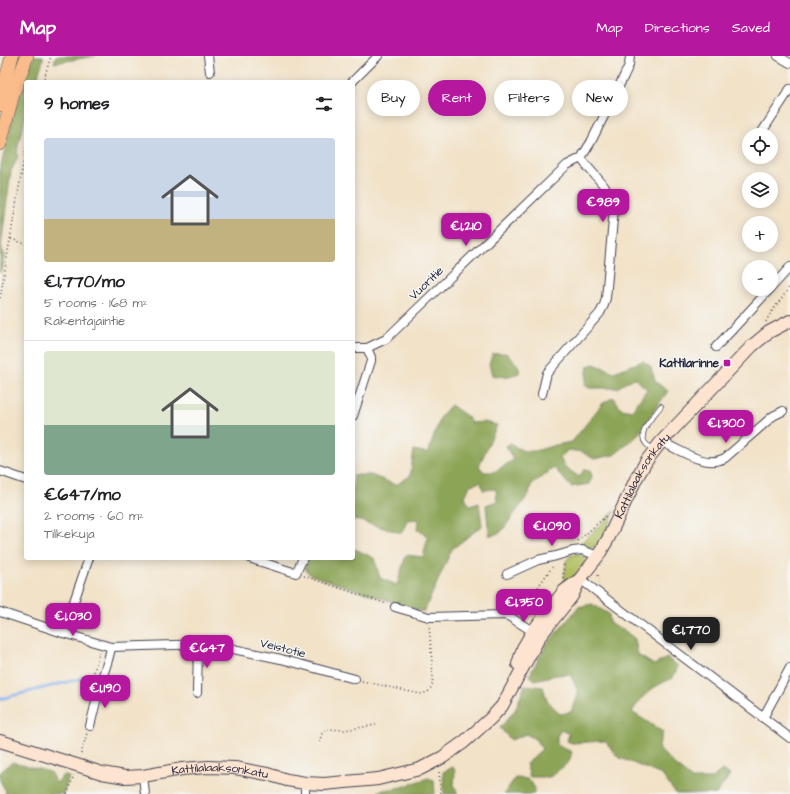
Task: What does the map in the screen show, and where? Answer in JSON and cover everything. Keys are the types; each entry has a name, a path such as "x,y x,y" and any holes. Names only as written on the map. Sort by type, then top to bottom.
{"main road":[{"path":"0,105 2,90 12,56"},
{"path":"0,144 13,94 27,56"}],"street":[{"path":"208,56 210,72"},
{"path":"354,80 378,56"},
{"path":"542,394 547,373 600,313 606,298 614,208 613,201 608,191 581,158 591,142 629,65 630,56"},
{"path":"778,56 790,62"},
{"path":"765,128 790,89"},
{"name":"Vuoritie","path":"355,348 367,348 386,339 567,165 581,158"},
{"path":"778,280 790,267"},
{"path":"716,347 763,296"},
{"name":"Kattilalaaksonkatu","path":"0,741 76,769 125,777 143,776 182,769 208,767 235,768 305,788 324,784 378,779 420,769 443,757 464,742 502,706 510,693 523,648 536,634 564,591 580,579 598,556 608,539 636,479 647,460 658,446 752,346 769,332 790,321"},
{"path":"355,410 371,361 367,348"},
{"path":"658,446 672,446 682,452 703,460 718,462 725,458 773,416 783,411"},
{"path":"0,471 24,479"},
{"path":"507,574 538,560 579,550 598,556"},
{"path":"64,633 89,560"},
{"path":"255,560 296,573 302,560"},
{"path":"580,579 790,738"},
{"path":"395,607 429,617 504,615 510,617 536,634"},
{"name":"Veistotie","path":"0,612 110,647 213,645 281,659 354,679"},
{"path":"197,693 198,645"},
{"path":"90,726 98,700 99,689 109,660 110,647"},
{"path":"763,718 790,668"},
{"path":"143,776 145,794"}],"lane":[{"path":"658,446 646,443 644,438 644,429 661,406"}],"path":[{"path":"44,80 52,56"},
{"path":"0,298 24,160"},
{"path":"11,239 24,243"},
{"path":"524,617 526,609 556,562 570,547 607,515"},
{"path":"562,582 566,553"},
{"path":"296,573 395,607"},
{"path":"510,617 545,601"},
{"path":"354,679 420,694 428,692 432,686 433,675 429,617"},
{"path":"320,742 321,735 324,731 330,729 344,730 376,725"},
{"path":"67,794 90,726"},
{"path":"438,768 441,794"}],"green space":[{"path":"34,56 43,56 37,80 26,80"},
{"path":"56,56 96,56 54,63"},
{"path":"24,84 24,122 18,145 17,159 11,171 1,245 4,257 0,273 0,169 14,113"},
{"path":"506,353 518,365 520,373 505,377 492,375 489,364 493,354"},
{"path":"643,361 650,366 656,382 668,391 636,437 614,455 594,459 582,452 568,450 560,458 565,467 579,477 584,470 590,470 592,477 589,484 571,487 554,468 531,485 529,494 501,532 493,535 489,535 486,505 497,501 496,489 483,490 481,482 470,485 465,497 470,506 479,503 482,526 452,549 424,612 311,575 307,571 306,565 307,560 355,560 355,549 374,558 380,578 397,585 406,555 423,557 428,537 417,529 418,519 408,520 401,533 355,520 355,475 371,475 396,485 410,476 414,450 428,453 441,416 451,405 468,417 471,423 484,422 497,425 479,466 484,472 494,472 513,460 506,446 511,443 522,450 533,451 572,442 602,404 613,397 622,409 632,411 647,389 634,378 617,388 589,388 585,385 588,366 594,364 614,372"},
{"path":"615,511 600,543 590,548 580,546 580,544"},
{"path":"581,554 586,558 585,564 565,586 566,561 571,555"},
{"path":"592,604 609,614 610,624 625,631 635,639 638,655 654,665 667,658 678,666 673,678 659,684 649,691 632,712 663,732 658,748 677,767 692,779 711,779 722,770 730,775 716,794 676,794 662,775 618,757 605,741 572,743 567,741 569,734 561,730 557,736 557,745 572,752 569,762 550,777 530,777 526,764 542,749 535,739 526,734 511,740 500,728 515,710 525,685 543,687 547,700 560,714 571,712 578,691 570,674 556,675 535,680 529,676 546,645 578,607"},
{"path":"12,762 50,772 55,782 58,782 63,775 69,777 63,794 5,794 6,791 0,781 0,773"},
{"path":"453,767 455,771 454,785 458,794 444,794 443,772"},
{"path":"428,778 434,780 435,794 379,794 378,791 402,787"},
{"path":"515,778 528,779 535,788 534,794 504,794"}],"waterway":[{"path":"0,699 87,677"}],"place":[{"name":"Kattilarinne","path":"727,363"}]}
